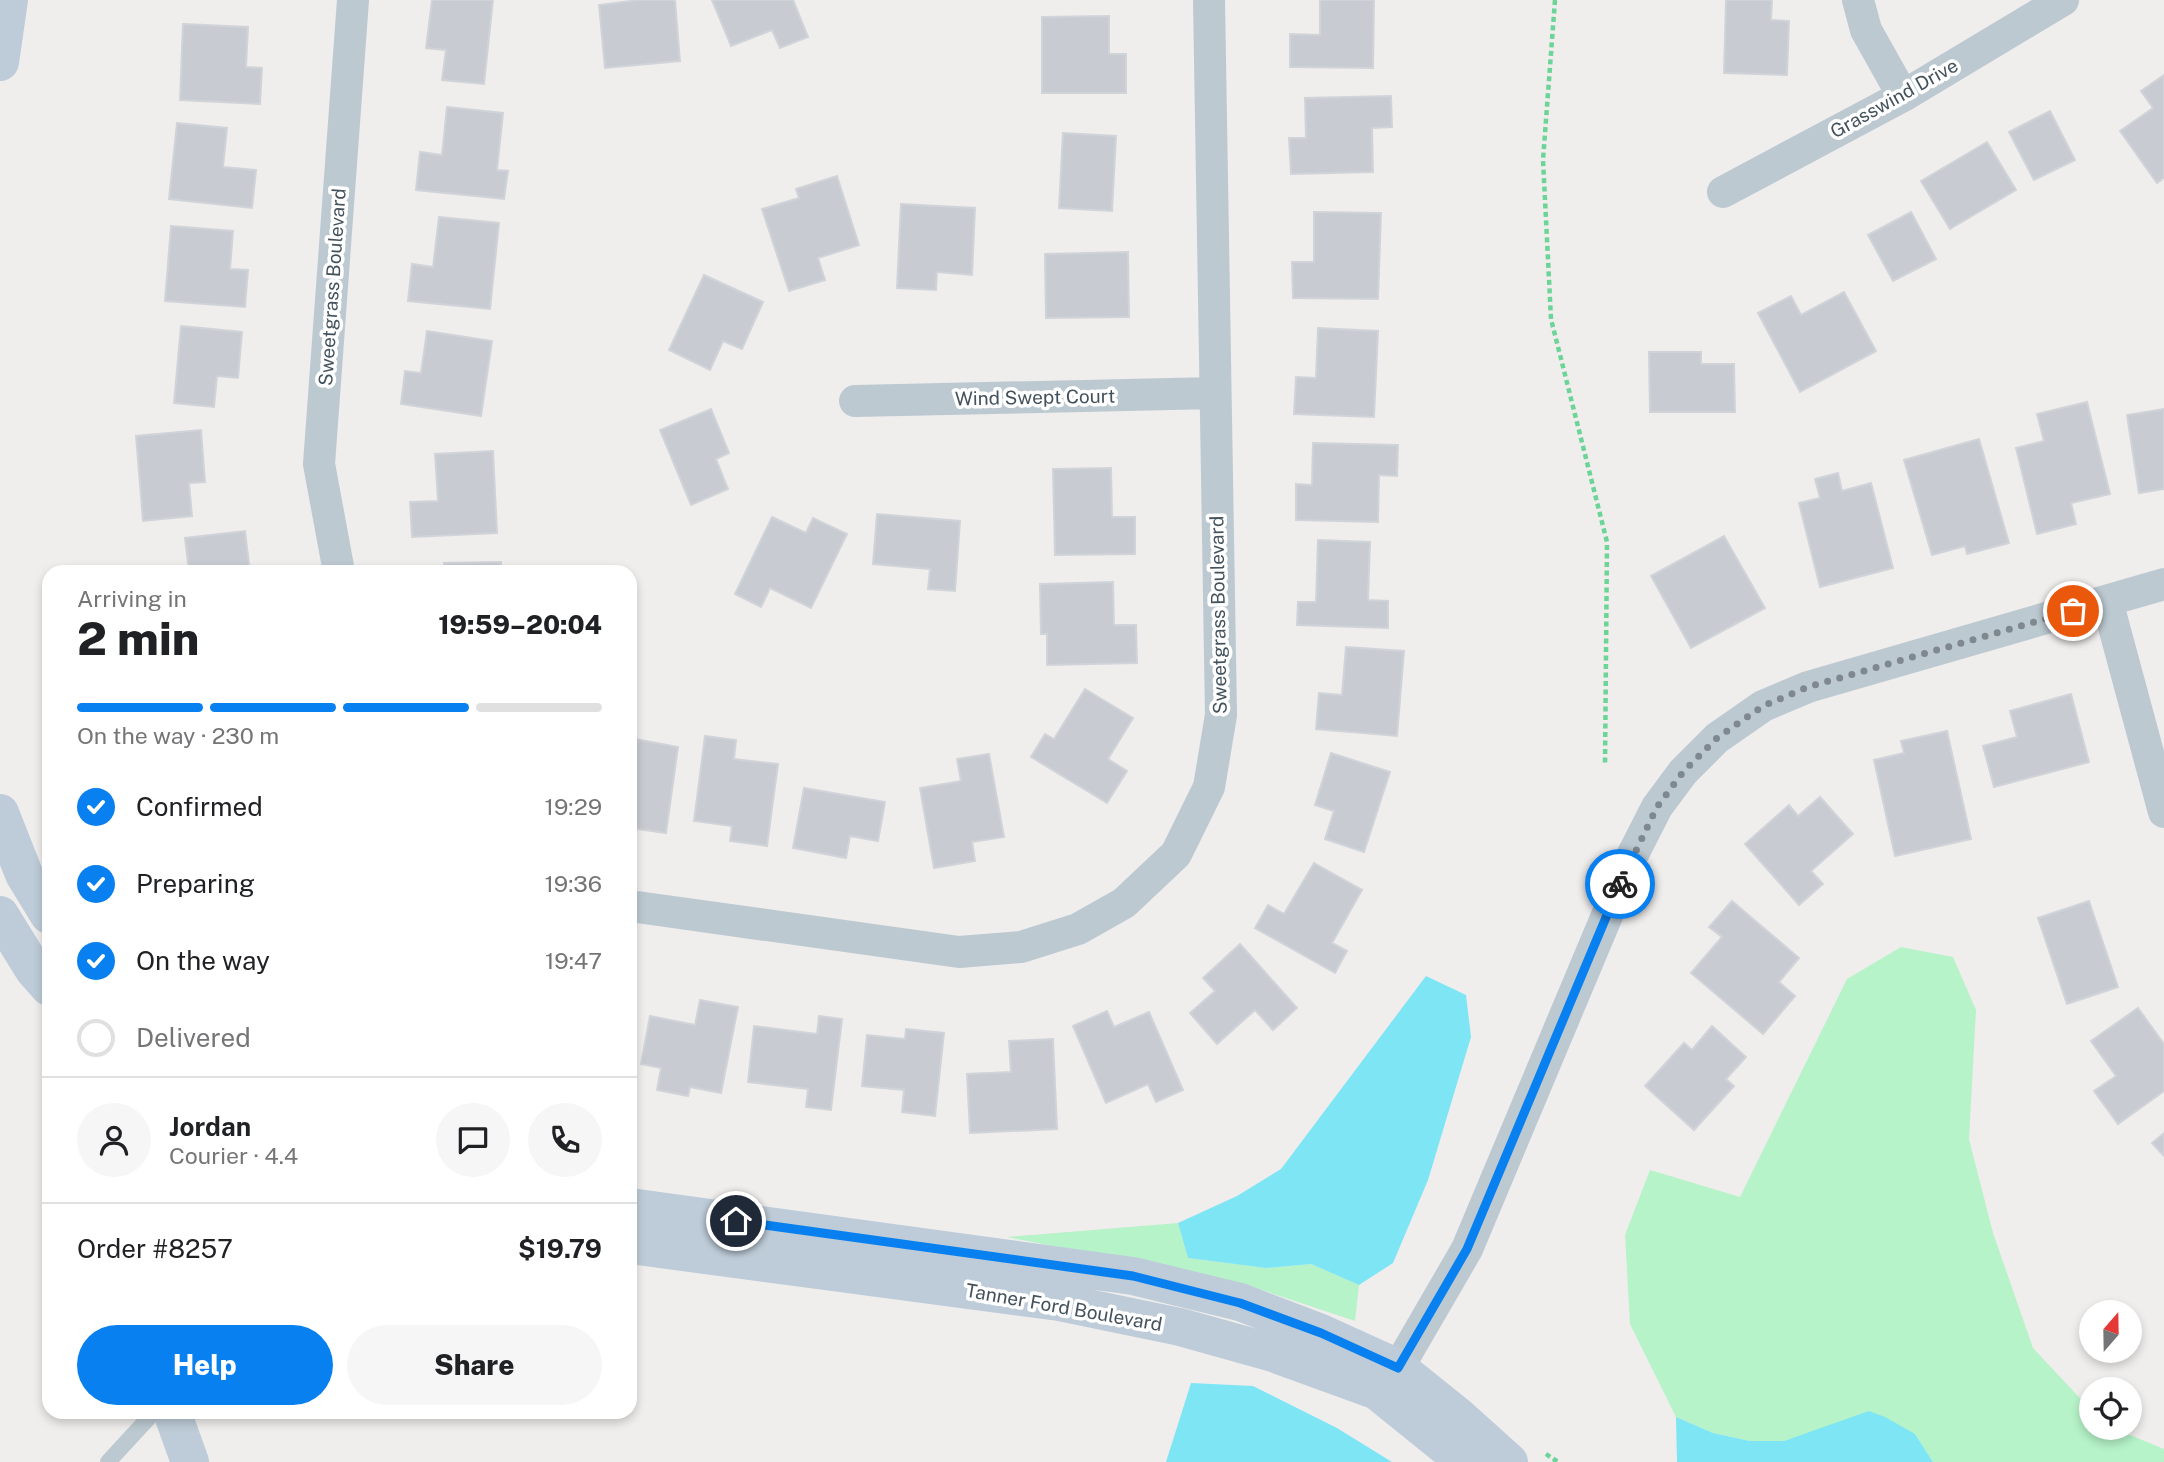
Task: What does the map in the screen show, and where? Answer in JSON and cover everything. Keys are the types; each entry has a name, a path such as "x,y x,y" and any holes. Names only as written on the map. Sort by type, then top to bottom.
{"street":[{"path":"0,62 9,0"},
{"name":"Sweetgrass Boulevard","path":"338,565 319,464 354,0"},
{"name":"Sweetgrass Boulevard","path":"637,907 959,952 1021,947 1078,929 1124,903 1176,854 1209,787 1221,716 1209,0"},
{"path":"1858,0 1866,30 1903,96"},
{"name":"Grasswind Drive","path":"1723,192 1903,96 2063,0"},
{"name":"Wind Swept Court","path":"855,401 1215,393"},
{"path":"1387,1380 1467,1249 1632,856 1657,807 1683,772 1717,738 1763,706 1808,687 2164,584"},
{"path":"2108,601 2164,812"},
{"path":"0,813 24,874 42,904"},
{"path":"0,915 42,980"},
{"name":"Tanner Ford Boulevard","path":"637,1208 1133,1276 1240,1303 1321,1333 1387,1380 1459,1417 1509,1462"},
{"name":"Tanner Ford Boulevard","path":"637,1246 1059,1302 1180,1327 1273,1353 1387,1380 1465,1462"},
{"path":"175,1419 190,1462"}],"lane":[{"path":"107,1462 147,1419"}],"path":[{"path":"1555,0 1543,160 1551,319 1607,542 1605,765"}],"green space":[{"path":"1901,947 1953,957 1976,1010 1969,1139 1993,1233 2033,1348 2079,1397 2079,1440 2142,1440 2164,1449 2164,1462 1933,1462 1915,1434 1811,1432 1784,1441 1750,1441 1713,1433 1676,1417 1630,1324 1625,1235 1650,1170 1740,1197 1847,979"},
{"path":"1178,1223 1188,1258 1266,1268 1311,1264 1359,1285 1355,1321 1244,1284 1007,1237"}],"water":[{"path":"1426,976 1466,995 1471,1037 1428,1180 1393,1263 1359,1285 1311,1264 1266,1268 1188,1258 1178,1223 1237,1196 1281,1169"},
{"path":"1191,1383 1253,1386 1337,1428 1392,1462 1166,1462"},
{"path":"1869,1411 1915,1434 1933,1462 1677,1462 1676,1417 1713,1433 1750,1441 1784,1441"}],"building":[{"path":"432,0 493,0 484,84 442,80 446,50 426,48"},
{"path":"638,0 675,0 680,61 605,68 599,5"},
{"path":"712,0 793,0 808,37 780,48 772,30 731,46"},
{"path":"1320,0 1374,0 1373,68 1290,67 1290,34 1320,35"},
{"path":"1726,0 1772,0 1771,20 1789,21 1787,75 1724,73"},
{"path":"1109,16 1109,54 1126,54 1126,93 1042,93 1042,17"},
{"path":"183,24 248,27 246,67 262,68 260,104 180,100"},
{"path":"2164,75 2164,178 2157,183 2120,131 2153,108 2141,91"},
{"path":"1391,96 1392,127 1372,128 1373,172 1291,174 1289,138 1306,138 1305,98"},
{"path":"447,107 503,113 497,170 508,171 504,199 416,190 420,152 442,155"},
{"path":"2050,111 2075,160 2034,180 2009,132"},
{"path":"177,123 227,128 223,167 256,170 252,208 169,199"},
{"path":"1063,133 1116,136 1112,211 1059,208"},
{"path":"1987,142 2016,190 1950,229 1921,181"},
{"path":"837,176 859,245 818,258 825,280 789,291 762,209 799,198 796,189"},
{"path":"901,204 975,208 972,275 937,272 936,290 897,288"},
{"path":"1314,212 1381,213 1378,299 1293,298 1292,262 1314,262"},
{"path":"1911,212 1936,259 1893,281 1868,235"},
{"path":"439,217 499,223 490,309 408,301 412,264 433,267"},
{"path":"171,226 233,231 230,269 248,270 245,307 165,301"},
{"path":"1128,252 1129,317 1046,318 1045,254"},
{"path":"704,275 763,302 742,349 723,341 710,370 669,350"},
{"path":"1844,292 1876,351 1800,392 1758,313 1791,296 1801,315"},
{"path":"181,326 242,332 238,378 217,376 214,407 174,403"},
{"path":"1318,328 1378,331 1374,417 1294,414 1296,377 1316,378"},
{"path":"427,331 492,341 481,416 401,404 405,371 421,373"},
{"path":"1649,352 1701,352 1701,364 1734,364 1735,412 1650,412"},
{"path":"2087,402 2110,494 2071,503 2076,524 2037,534 2016,448 2044,441 2037,414"},
{"path":"711,409 729,453 716,459 728,489 691,505 660,430"},
{"path":"2164,409 2164,489 2139,493 2127,415"},
{"path":"201,430 205,482 189,483 192,516 143,521 136,436"},
{"path":"1979,439 2009,543 1967,554 1965,546 1932,555 1904,460"},
{"path":"1313,443 1398,445 1397,476 1379,475 1378,522 1296,520 1296,484 1312,485"},
{"path":"493,451 497,533 412,537 410,502 438,501 435,454"},
{"path":"1111,468 1112,517 1135,517 1135,554 1055,555 1053,469"},
{"path":"1838,473 1842,491 1871,483 1893,568 1820,587 1799,503 1820,498 1815,479"},
{"path":"877,514 960,521 955,591 928,589 930,569 873,564"},
{"path":"772,517 806,533 813,518 847,534 811,608 770,588 761,607 735,594"},
{"path":"245,531 249,565 188,565 185,538"},
{"path":"1724,536 1765,608 1691,648 1651,576"},
{"path":"1318,540 1370,542 1368,600 1388,601 1388,628 1297,625 1298,602 1316,602"},
{"path":"501,562 501,565 444,565"},
{"path":"1113,582 1114,625 1136,625 1137,663 1047,665 1047,634 1041,634 1040,584"},
{"path":"1346,647 1404,651 1397,736 1316,729 1319,693 1342,695"},
{"path":"1085,689 1133,718 1108,759 1127,771 1107,803 1031,757 1045,734 1054,739"},
{"path":"2071,694 2089,762 1994,787 1983,746 2017,737 2010,711"},
{"path":"1947,731 1971,839 1895,856 1874,760 1904,753 1901,741"},
{"path":"705,736 736,740 734,759 778,764 767,846 730,841 732,826 694,821"},
{"path":"637,739 678,747 666,833 637,829"},
{"path":"1331,753 1390,772 1364,852 1325,839 1334,811 1315,805"},
{"path":"989,754 1004,837 972,842 975,861 934,868 920,788 961,781 957,759"},
{"path":"804,788 885,802 878,841 850,836 846,858 793,848"},
{"path":"1820,797 1853,834 1811,871 1823,884 1799,905 1745,844 1789,805 1798,816"},
{"path":"1314,863 1362,890 1332,943 1347,951 1335,973 1255,928 1268,905 1284,914"},
{"path":"1732,901 1799,958 1779,982 1795,996 1763,1034 1691,973 1722,937 1709,927"},
{"path":"2089,901 2118,987 2067,1004 2038,918"},
{"path":"1240,944 1297,1008 1273,1030 1255,1010 1217,1044 1190,1013 1215,991 1203,978"},
{"path":"700,1000 738,1007 721,1093 690,1087 688,1096 657,1090 661,1068 641,1064 650,1016 695,1025"},
{"path":"2138,1008 2164,1044 2164,1091 2118,1124 2094,1091 2116,1076 2091,1041"},
{"path":"1107,1011 1114,1027 1149,1012 1183,1090 1156,1102 1148,1084 1106,1103 1073,1026"},
{"path":"819,1016 842,1019 831,1110 806,1107 808,1089 748,1082 754,1026 817,1034"},
{"path":"1712,1026 1746,1057 1726,1079 1734,1086 1694,1130 1645,1086 1684,1043 1692,1050"},
{"path":"906,1029 944,1033 935,1116 902,1112 904,1090 862,1086 867,1035 905,1039"},
{"path":"1053,1039 1057,1129 970,1133 967,1074 1011,1072 1009,1041"},
{"path":"2164,1133 2164,1156 2152,1143"}],"way so far":[{"path":"1620,884 1657,807 1683,772 1717,738 1763,706 1808,687 2073,611"}],"route":[{"path":"736,1221 1133,1276 1240,1303 1321,1333 1398,1368 1467,1249 1620,884"}]}
